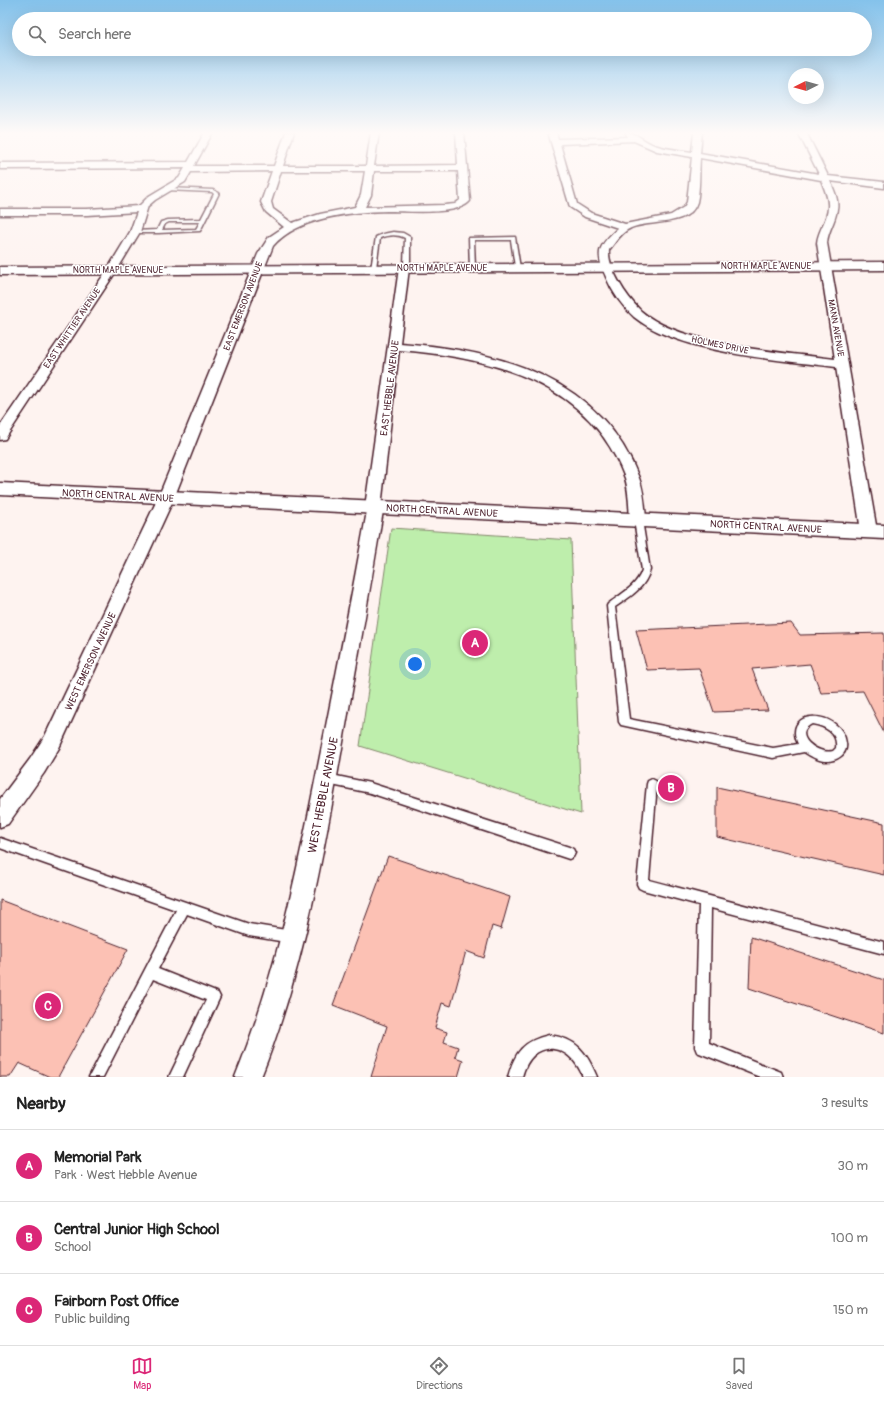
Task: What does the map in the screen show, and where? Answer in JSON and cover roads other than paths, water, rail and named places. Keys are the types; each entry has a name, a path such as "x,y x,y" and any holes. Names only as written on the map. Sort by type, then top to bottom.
{"main road":[{"name":"NORTH MAPLE AVENUE","path":"0,271 884,266"}],"street":[{"name":"EAST WHITTIER AVENUE","path":"0,436 112,270 135,232 143,209 148,201 178,182"},
{"path":"273,182 266,204 269,210 290,227"},
{"path":"359,209 366,196 368,182"},
{"name":"EAST EMERSON AVENUE","path":"166,498 267,244 290,227 334,212 359,209 460,206 465,201 463,182"},
{"path":"567,182 573,205 588,215 625,227 673,217 683,213 689,208 692,202 694,182"},
{"name":"MANN AVENUE","path":"826,182 831,194 832,208 822,236 825,266 842,364 877,531"},
{"path":"857,182 884,185"},
{"path":"0,212 87,212 143,209"},
{"name":"HOLMES DRIVE","path":"625,227 604,250 604,253 607,267 616,290 625,303 642,317 667,331 724,348 842,364"},
{"name":"EAST HEBBLE AVENUE","path":"373,507 404,268"},
{"path":"394,346 442,350 493,360 527,372 545,381 577,402 606,429 616,443 632,479 638,520"},
{"name":"NORTH CENTRAL AVENUE","path":"0,489 877,531"},
{"name":"WEST EMERSON AVENUE","path":"0,817 37,766 52,742 166,498"},
{"name":"WEST HEBBLE AVENUE","path":"248,1077 272,1017 294,938 352,642 375,510 373,507"}],"lane":[{"path":"135,232 198,230 217,193 213,191 168,189"},
{"path":"158,232 163,222 168,220 203,220"},
{"path":"373,268 378,237 382,235 404,234 408,237 407,264 404,268"},
{"path":"472,268 471,239 513,238 518,267"},
{"path":"638,520 646,570 645,576 636,588 611,606 624,722 773,753 806,747"},
{"path":"326,779 370,788 569,853"},
{"path":"652,784 643,884 884,948"},
{"path":"0,843 250,930 294,938"},
{"path":"705,900 702,1047 776,1077"},
{"path":"96,1077 184,907"},
{"path":"150,972 214,997 176,1077"},
{"path":"515,1077 515,1070 521,1057 530,1048 542,1042 554,1042 567,1046 578,1055 587,1067 590,1077"}],"place":[{"name":"Memorial Park","path":"475,643"},
{"name":"Central Junior High School","path":"671,788"},
{"name":"Fairborn Post Office","path":"48,1006"}]}
